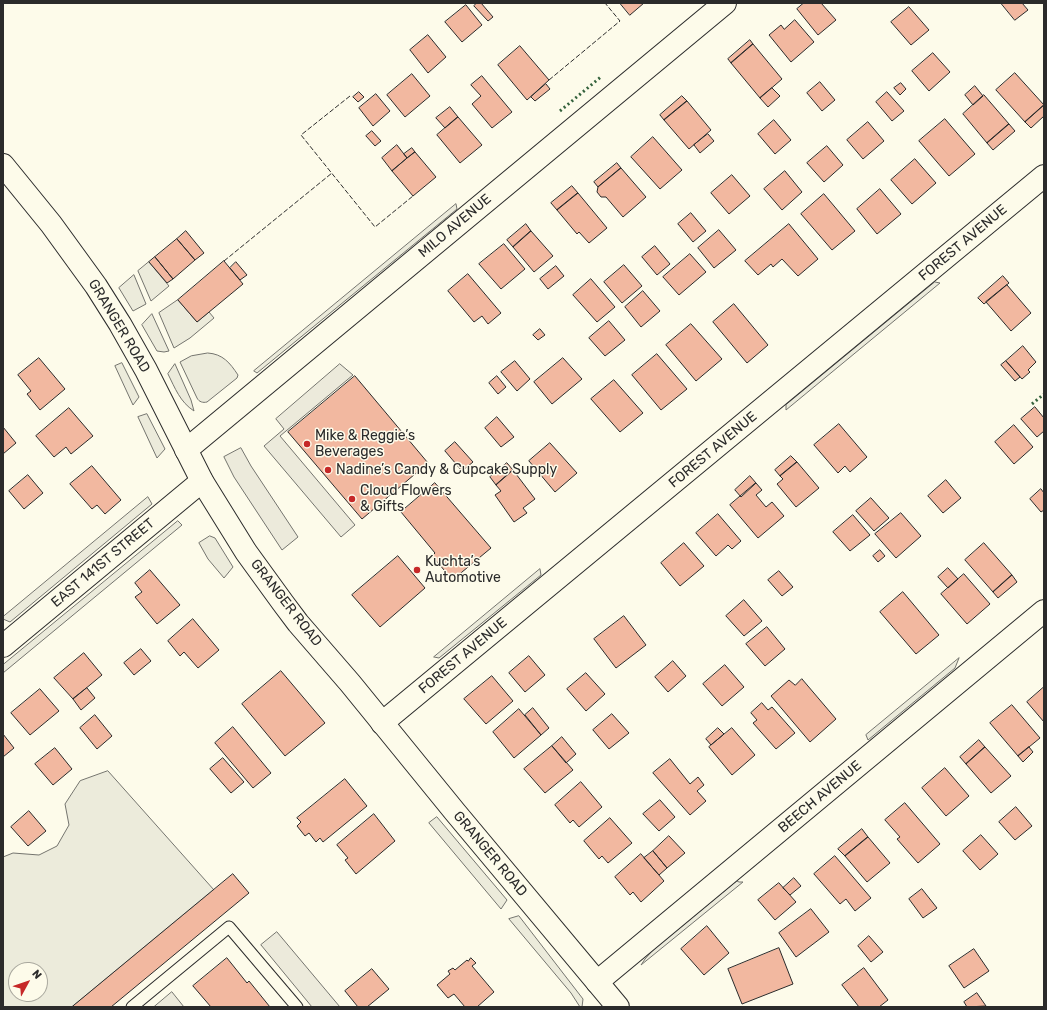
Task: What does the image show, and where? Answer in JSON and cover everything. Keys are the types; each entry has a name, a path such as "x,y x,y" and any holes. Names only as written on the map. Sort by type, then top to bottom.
{"street":[{"name":"MILO AVENUE","path":"186,450 725,3"},
{"name":"GRANGER ROAD","path":"3,165 51,224 96,286 120,324 146,370 202,481 224,519 248,555 287,608 597,982 610,1004"},
{"name":"FOREST AVENUE","path":"382,723 1044,176"},
{"name":"EAST 141ST STREET","path":"3,646 202,481"},
{"name":"BEECH AVENUE","path":"597,982 1044,611"}],"lane":[{"path":"132,1007 229,927 297,1007"}],"shaded area":[{"path":"456,204 457,209 257,373 254,371"},
{"path":"149,262 169,286 151,301 138,271"},
{"path":"134,275 146,304 133,311 119,288"},
{"path":"935,282 940,283 786,410 786,405"},
{"path":"178,300 197,322 209,312 214,318 190,338 174,348 159,313"},
{"path":"152,314 169,351 157,351 142,325"},
{"path":"208,353 222,357 238,375 237,378 207,402 203,402 197,398 180,362 191,356"},
{"path":"122,363 139,397 133,405 115,366"},
{"path":"175,364 191,400 194,411 181,399 168,374"},
{"path":"340,364 353,375 280,436 355,525 341,537 264,446 284,429 276,419"},
{"path":"147,414 165,449 157,458 138,417"},
{"path":"241,448 251,466 298,537 282,550 234,477 224,457"},
{"path":"148,497 152,504 10,622 3,619 3,617"},
{"path":"178,521 182,525 3,673 3,665"},
{"path":"210,536 215,538 233,567 224,578 208,559 199,543"},
{"path":"540,569 541,575 439,658 434,657"},
{"path":"959,658 955,668 868,740 866,735"},
{"path":"108,771 214,890 72,1007 3,1007 3,857 13,853 39,855 57,846 69,825 65,804 80,781"},
{"path":"437,817 507,900 501,909 429,823"},
{"path":"737,881 743,882 641,965 653,950"},
{"path":"519,916 583,999 582,1007 580,1007 571,993 509,919"},
{"path":"277,932 340,1007 312,1007 261,945"},
{"path":"172,992 184,1007 154,1007"}],"building":[{"path":"477,3 481,3 493,17 488,21 474,6"},
{"path":"620,3 644,3 630,15"},
{"path":"804,3 821,3 836,20 818,35 797,9"},
{"path":"1001,3 1022,3 1028,10 1015,20"},
{"path":"466,5 482,25 462,42 445,22"},
{"path":"909,7 929,30 911,45 891,22"},
{"path":"795,20 814,42 791,62 769,35 781,25 784,29"},
{"path":"428,35 446,57 428,73 410,50"},
{"path":"750,40 753,44 731,63 728,59"},
{"path":"753,44 782,79 760,98 731,63"},
{"path":"520,46 549,80 527,100 498,65"},
{"path":"933,53 950,72 929,91 912,71"},
{"path":"1015,73 1044,105 1025,122 996,90"},
{"path":"412,74 430,96 405,117 387,95"},
{"path":"482,76 512,112 492,128 472,104 481,96 471,85"},
{"path":"820,82 835,100 822,111 807,93"},
{"path":"901,83 906,89 900,95 894,88"},
{"path":"546,84 550,89 535,101 531,97"},
{"path":"975,86 983,96 973,105 965,95"},
{"path":"772,88 780,96 768,107 760,98"},
{"path":"359,92 364,97 358,102 353,97"},
{"path":"887,92 904,111 892,121 876,102"},
{"path":"376,94 390,111 373,126 359,108"},
{"path":"984,95 1009,124 987,143 963,114"},
{"path":"682,96 687,101 664,120 660,115"},
{"path":"687,101 711,130 689,149 664,120"},
{"path":"1044,105 1044,116 1031,128 1025,122"},
{"path":"450,107 458,117 445,128 436,118"},
{"path":"458,117 482,145 460,163 437,135"},
{"path":"945,119 975,154 949,176 919,141"},
{"path":"774,120 791,140 775,154 758,134"},
{"path":"868,122 884,141 863,159 847,140"},
{"path":"1009,124 1015,131 993,150 987,143"},
{"path":"372,131 381,141 375,146 366,136"},
{"path":"708,134 714,141 700,153 694,145"},
{"path":"653,137 682,170 660,189 631,157"},
{"path":"397,145 407,158 392,171 382,158"},
{"path":"827,146 843,165 824,182 807,163"},
{"path":"412,148 415,152 407,158 404,154"},
{"path":"415,152 436,177 413,196 392,171"},
{"path":"915,159 936,183 912,204 891,180"},
{"path":"617,163 621,168 598,187 594,182"},
{"path":"621,168 646,197 623,217 606,197 601,197 597,192 598,187"},
{"path":"785,171 802,192 782,210 764,189"},
{"path":"732,175 750,196 729,214 711,193"},
{"path":"572,186 578,193 557,210 551,203"},
{"path":"880,189 901,214 877,234 857,209"},
{"path":"578,193 607,228 589,243 579,232 577,234 557,210"},
{"path":"824,194 855,231 832,250 801,214"},
{"path":"691,213 706,231 693,242 678,224"},
{"path":"526,224 531,231 513,247 507,240"},
{"path":"789,224 818,259 798,276 782,259 773,267 771,264 758,275 745,261"},
{"path":"719,230 736,250 714,268 698,248"},
{"path":"186,231 204,253 195,260 177,239"},
{"path":"531,231 553,256 534,272 513,247"},
{"path":"177,239 195,260 173,279 155,257"},
{"path":"504,244 525,269 501,289 479,264"},
{"path":"655,246 670,264 657,275 642,257"},
{"path":"690,254 706,272 679,295 663,277"},
{"path":"155,257 173,279 167,283 149,262"},
{"path":"224,261 243,284 197,322 178,300"},
{"path":"236,262 247,275 240,280 230,268"},
{"path":"624,265 642,286 622,303 604,282"},
{"path":"556,266 564,276 548,289 540,279"},
{"path":"468,274 501,313 488,324 482,316 474,322 448,291"},
{"path":"1003,276 1009,283 984,304 978,298"},
{"path":"591,279 615,307 597,322 573,295"},
{"path":"1007,285 1031,313 1011,331 986,302"},
{"path":"643,291 660,311 641,327 625,307"},
{"path":"734,304 768,345 747,363 713,322"},
{"path":"609,321 625,340 605,356 589,338"},
{"path":"691,324 722,359 696,381 666,345"},
{"path":"540,329 545,335 538,340 533,335"},
{"path":"1023,346 1036,362 1028,370 1030,372 1022,379 1006,361"},
{"path":"657,354 687,389 661,410 632,375"},
{"path":"39,358 65,389 40,410 27,394 31,391 18,375"},
{"path":"563,358 582,379 552,404 534,382"},
{"path":"515,361 530,379 517,391 501,372"},
{"path":"1006,361 1020,377 1015,381 1001,365"},
{"path":"355,376 428,463 362,519 288,432"},
{"path":"497,376 506,387 498,394 489,383"},
{"path":"614,380 643,413 620,432 591,399"},
{"path":"1035,407 1044,418 1044,431 1037,437 1021,419"},
{"path":"69,408 93,436 71,454 66,447 54,457 36,436"},
{"path":"497,417 514,437 501,447 485,428"},
{"path":"839,424 867,457 850,472 845,466 838,473 814,445"},
{"path":"1014,425 1033,447 1014,464 995,442"},
{"path":"3,427 16,443 3,454"},
{"path":"455,442 473,462 462,471 445,451"},
{"path":"550,443 577,473 555,492 529,461"},
{"path":"791,456 797,462 780,476 775,470"},
{"path":"797,462 819,488 796,507 777,484 783,479 780,476"},
{"path":"507,463 513,470 496,485 490,477"},
{"path":"92,466 121,500 105,514 97,505 92,509 70,484"},
{"path":"513,470 535,499 523,508 527,513 514,522 495,495 501,491 496,485"},
{"path":"28,475 43,493 24,509 9,491"},
{"path":"750,476 756,483 741,497 735,490"},
{"path":"946,480 961,498 943,513 928,496"},
{"path":"435,483 491,548 456,577 454,574 450,577 432,556 435,553 401,512"},
{"path":"756,483 762,490 756,495 766,507 772,502 784,516 758,538 730,505"},
{"path":"1041,489 1044,493 1044,510 1041,512 1030,499"},
{"path":"871,498 889,518 874,531 856,511"},
{"path":"901,513 921,536 896,558 875,534"},
{"path":"718,514 741,541 732,549 728,545 716,556 696,533"},
{"path":"853,515 870,535 850,551 833,532"},
{"path":"684,543 704,566 680,586 661,563"},
{"path":"984,543 1012,575 993,592 965,560"},
{"path":"880,550 885,556 878,562 873,556"},
{"path":"398,556 425,588 380,627 352,595"},
{"path":"948,568 958,579 948,588 938,577"},
{"path":"150,570 180,605 157,624 135,597 142,592 135,583"},
{"path":"779,571 793,587 782,596 768,580"},
{"path":"964,574 990,604 967,624 941,594"},
{"path":"1012,575 1017,582 998,598 993,592"},
{"path":"903,592 939,635 916,654 880,612"},
{"path":"744,600 762,621 744,636 726,616"},
{"path":"624,616 646,645 616,668 594,639"},
{"path":"193,619 219,650 198,668 184,652 180,656 168,641"},
{"path":"767,627 785,649 765,666 746,644"},
{"path":"141,649 151,661 134,675 124,663"},
{"path":"84,653 102,675 73,699 54,678"},
{"path":"529,656 545,675 525,692 509,673"},
{"path":"673,661 686,676 668,692 655,677"},
{"path":"725,665 744,687 722,706 703,684"},
{"path":"281,671 325,723 285,756 242,704"},
{"path":"586,673 605,694 586,711 567,689"},
{"path":"492,676 513,701 486,724 464,699"},
{"path":"802,679 836,719 810,742 771,696 789,680 795,685"},
{"path":"1044,687 1044,722 1027,702"},
{"path":"87,688 95,698 81,710 73,699"},
{"path":"40,689 59,711 30,735 11,713"},
{"path":"762,703 768,710 772,707 795,733 776,749 753,723 757,720 751,713"},
{"path":"1012,705 1040,738 1018,756 990,723"},
{"path":"533,708 549,728 541,735 525,715"},
{"path":"519,709 541,735 514,758 493,732"},
{"path":"612,714 629,733 609,749 593,730"},
{"path":"95,715 112,736 97,749 80,728"},
{"path":"233,727 271,773 253,788 215,743"},
{"path":"718,728 724,734 711,745 706,739"},
{"path":"732,728 755,755 732,775 709,747"},
{"path":"3,734 14,748 3,757"},
{"path":"562,737 576,754 566,763 552,746"},
{"path":"979,740 985,747 966,764 960,757"},
{"path":"552,746 573,770 545,793 524,769"},
{"path":"985,747 1011,776 991,793 966,764"},
{"path":"1029,747 1033,752 1023,762 1018,756"},
{"path":"55,748 72,769 53,785 35,764"},
{"path":"223,758 244,782 231,793 210,769"},
{"path":"670,759 690,784 698,777 704,785 697,791 706,801 690,815 653,773"},
{"path":"945,768 969,796 946,816 922,788"},
{"path":"345,779 367,806 323,842 320,838 316,842 309,833 305,836 297,826 301,822 297,818"},
{"path":"581,782 602,807 579,827 573,820 570,823 555,805"},
{"path":"660,800 675,817 659,831 643,814"},
{"path":"905,803 940,844 918,863 897,839 900,837 885,820"},
{"path":"1016,807 1032,826 1015,840 999,822"},
{"path":"29,811 46,831 28,846 11,827"},
{"path":"374,814 395,841 356,874 345,860 348,858 337,845"},
{"path":"610,818 632,843 608,863 602,856 599,859 584,841"},
{"path":"862,829 868,837 845,856 838,849"},
{"path":"981,835 998,854 980,870 963,851"},
{"path":"669,836 685,853 667,868 653,851"},
{"path":"868,837 890,863 867,882 845,856"},
{"path":"653,851 667,868 659,875 644,858"},
{"path":"641,854 664,881 641,902 633,892 630,895 615,877"},
{"path":"835,856 871,898 855,911 846,899 840,904 814,874"},
{"path":"233,874 249,893 111,1007 72,1007"},
{"path":"794,878 801,886 790,895 783,888"},
{"path":"779,883 796,902 775,920 758,900"},
{"path":"922,889 937,908 923,918 909,899"},
{"path":"811,909 829,932 796,957 779,933"},
{"path":"707,926 729,953 704,975 681,949"},
{"path":"869,936 883,952 871,962 858,946"},
{"path":"779,948 793,984 742,1004 728,969"},
{"path":"974,949 989,971 964,988 949,966"},
{"path":"227,958 247,983 249,981 270,1007 211,1007 193,986"},
{"path":"471,958 476,963 472,966 494,992 477,1007 465,1007 454,994 448,998 437,985 450,974 448,971 453,968 455,970"},
{"path":"864,968 888,1000 879,1007 859,1007 842,985"},
{"path":"372,969 389,989 367,1007 358,1007 345,991"},
{"path":"977,993 986,1006 967,1007 964,1002"}],"hedge":[{"path":"560,111 602,76"},
{"path":"1032,404 1044,394"}],"fence":[{"path":"549,80 620,21 605,3"},
{"path":"350,96 301,135 375,227 413,196"},
{"path":"224,261 332,173"}],"place":[{"name":"Mike & Reggie’s Beverages","path":"307,444"},
{"name":"Nadine’s Candy & Cupcake Supply","path":"328,470"},
{"name":"Cloud Flowers & Gifts","path":"352,499"},
{"name":"Kuchta’s Automotive","path":"417,570"}]}
